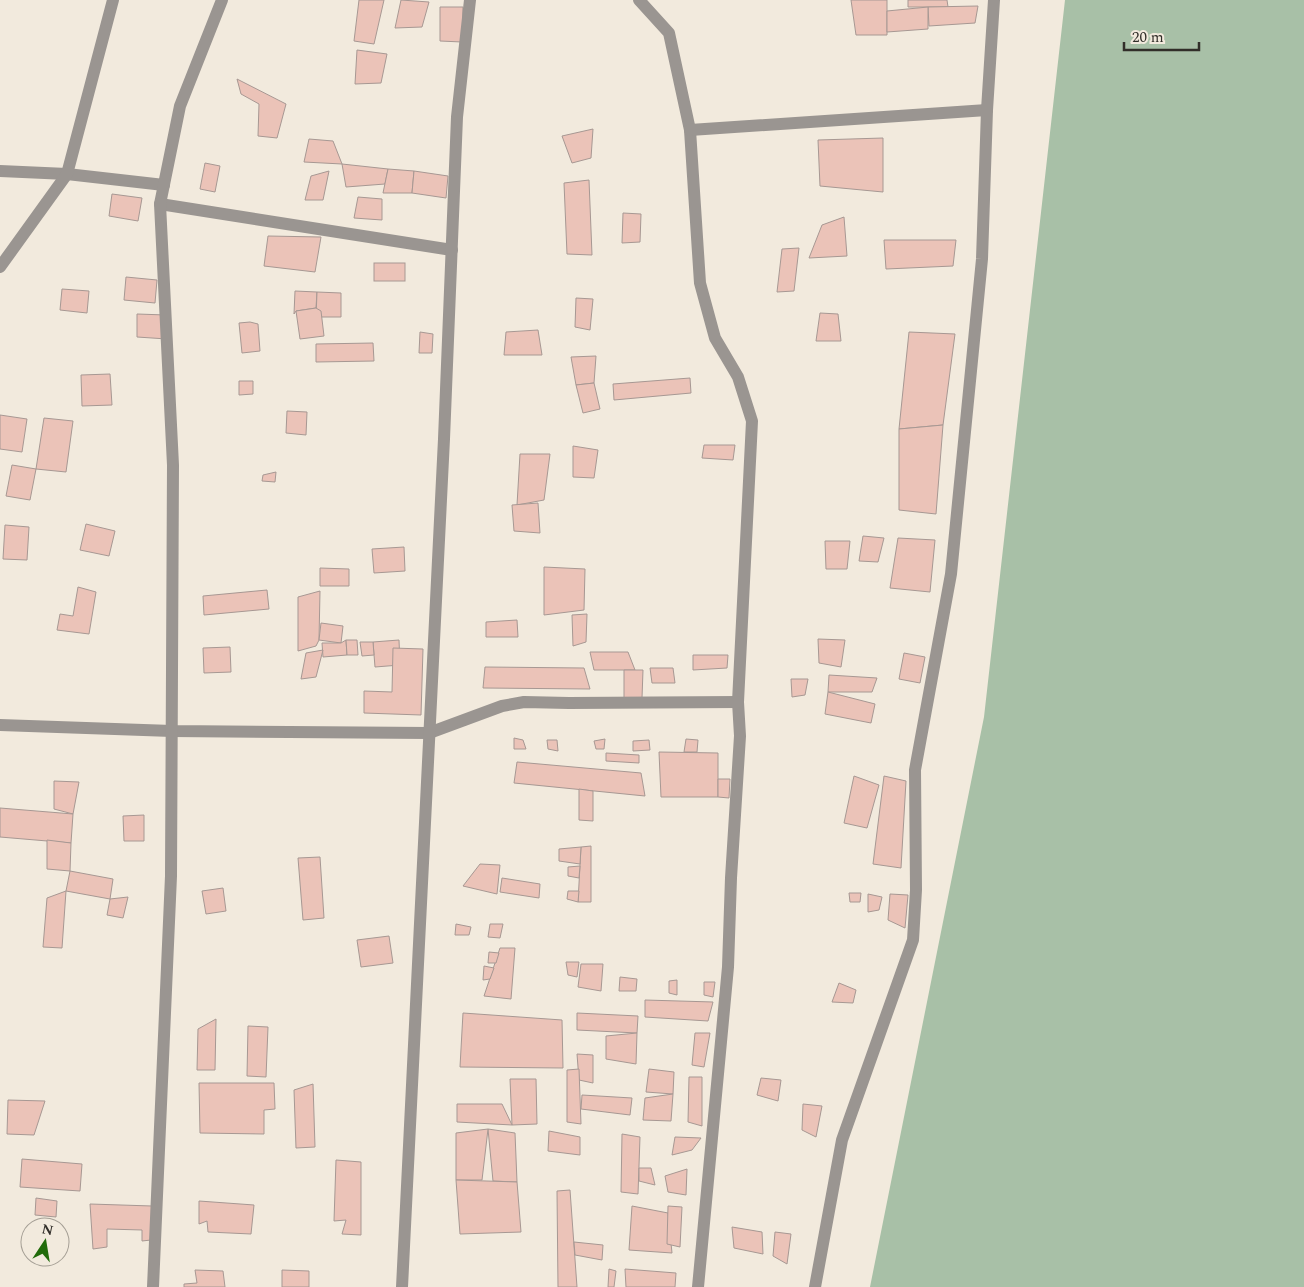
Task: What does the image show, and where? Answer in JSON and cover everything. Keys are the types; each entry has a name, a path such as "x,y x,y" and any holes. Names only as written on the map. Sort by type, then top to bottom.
{"street":[{"path":"0,267 67,174 113,0"},
{"path":"152,1287 171,876 173,465 160,204 180,106 222,0"},
{"path":"402,1287 444,440 457,117 470,0"},
{"path":"639,0 669,33 690,130 700,283 715,338 738,377 752,421 738,702 740,744 731,878 728,967 698,1287"},
{"path":"815,1287 842,1140 913,940 916,890 915,770 951,574 982,258 987,110 994,0"},
{"path":"690,130 987,110"},
{"path":"0,171 67,174 164,185"},
{"path":"160,204 452,250"},
{"path":"0,725 172,731 428,734 502,706 524,702 738,702"}],"green space":[{"path":"1065,0 1304,0 1304,1287 870,1287 984,717"}],"building":[{"path":"359,0 384,0 374,44 354,41"},
{"path":"401,0 429,2 422,27 395,28"},
{"path":"851,0 887,0 887,35 856,35"},
{"path":"908,0 947,0 948,7 908,7"},
{"path":"978,6 975,23 929,26 928,7"},
{"path":"440,7 463,7 462,42 440,41"},
{"path":"928,7 928,29 887,32 887,11"},
{"path":"357,50 387,54 381,83 355,84"},
{"path":"237,79 286,104 277,138 258,136 259,104 241,94"},
{"path":"593,129 591,158 572,163 562,136"},
{"path":"883,138 883,192 820,186 818,140"},
{"path":"309,139 333,141 342,164 304,162"},
{"path":"205,163 220,166 215,192 200,189"},
{"path":"342,164 388,169 385,184 346,187"},
{"path":"388,169 414,171 412,193 383,193"},
{"path":"329,171 323,200 305,200 311,176"},
{"path":"414,171 448,176 446,198 412,193"},
{"path":"589,180 592,255 567,254 564,183"},
{"path":"112,194 142,198 138,221 109,216"},
{"path":"358,197 382,199 382,220 354,218"},
{"path":"623,213 641,214 640,242 622,243"},
{"path":"844,217 847,256 809,258 822,225"},
{"path":"268,236 321,237 315,272 264,266"},
{"path":"884,240 956,240 953,266 886,269"},
{"path":"799,248 794,291 777,292 782,249"},
{"path":"374,263 405,263 405,281 374,281"},
{"path":"126,277 157,280 155,303 124,300"},
{"path":"62,289 89,291 87,313 60,310"},
{"path":"295,291 317,292 316,308 296,311 294,314"},
{"path":"317,292 341,293 341,317 316,317"},
{"path":"576,298 593,299 590,330 575,327"},
{"path":"316,308 321,311 324,336 300,339 296,311"},
{"path":"820,313 838,314 841,341 816,341"},
{"path":"137,314 166,315 167,339 137,337"},
{"path":"250,322 258,324 260,351 242,353 239,323"},
{"path":"538,330 542,355 504,355 506,332"},
{"path":"420,332 433,334 432,353 419,353"},
{"path":"909,332 955,334 943,425 899,429"},
{"path":"373,343 374,361 316,362 316,344"},
{"path":"596,356 594,383 576,385 571,357"},
{"path":"110,374 112,405 82,406 81,375"},
{"path":"690,378 691,393 614,400 613,384"},
{"path":"239,381 253,381 253,394 239,395"},
{"path":"594,383 600,409 583,413 576,385"},
{"path":"287,411 307,412 306,435 286,433"},
{"path":"0,415 27,419 22,452 0,449"},
{"path":"44,418 73,421 66,472 36,469"},
{"path":"943,425 936,514 899,510 899,429"},
{"path":"704,445 735,445 733,460 702,458"},
{"path":"573,446 598,450 594,478 573,477"},
{"path":"520,454 550,454 544,500 517,505"},
{"path":"12,465 36,469 30,500 6,496"},
{"path":"276,472 275,482 262,481 263,475"},
{"path":"538,503 540,533 514,531 512,505"},
{"path":"86,524 115,531 109,556 80,550"},
{"path":"5,525 29,527 27,560 3,559"},
{"path":"863,536 884,538 878,562 859,561"},
{"path":"898,538 935,540 930,592 890,588"},
{"path":"825,541 850,541 847,569 826,569"},
{"path":"404,547 405,571 374,573 372,549"},
{"path":"544,567 585,569 584,610 544,615"},
{"path":"320,568 349,569 349,586 320,586"},
{"path":"78,587 96,592 89,634 57,630 60,614 73,616"},
{"path":"267,590 269,609 204,615 203,596"},
{"path":"320,591 319,640 316,646 298,651 298,597"},
{"path":"587,614 586,642 573,646 572,615"},
{"path":"517,620 518,637 486,637 486,622"},
{"path":"321,623 343,626 341,643 319,640"},
{"path":"818,639 845,640 841,667 819,663"},
{"path":"346,640 347,655 323,657 322,643 341,643"},
{"path":"346,640 357,640 358,655 347,655"},
{"path":"399,640 400,665 375,667 373,642"},
{"path":"360,642 373,642 374,655 362,656"},
{"path":"230,647 231,672 204,673 203,648"},
{"path":"393,648 423,649 421,715 364,713 364,691 392,692"},
{"path":"323,650 316,677 301,679 306,653"},
{"path":"590,652 628,652 635,670 594,670"},
{"path":"904,653 925,657 920,683 899,679"},
{"path":"693,655 728,655 727,668 693,670"},
{"path":"485,667 584,668 590,689 483,688"},
{"path":"650,668 673,668 675,683 652,683"},
{"path":"624,670 643,670 642,698 624,700"},
{"path":"829,675 877,678 872,692 828,692"},
{"path":"791,679 808,679 805,695 792,697"},
{"path":"828,692 875,704 871,723 825,714"},
{"path":"514,738 523,740 526,749 514,749"},
{"path":"605,739 604,749 596,749 594,741"},
{"path":"686,739 698,740 697,752 684,752"},
{"path":"547,740 557,740 558,751 548,749"},
{"path":"649,740 650,750 633,751 633,741"},
{"path":"659,752 718,753 718,797 661,797"},
{"path":"606,753 639,755 639,763 606,761"},
{"path":"517,762 641,773 645,796 514,783"},
{"path":"854,776 879,785 867,828 844,823"},
{"path":"884,776 906,781 901,868 873,864"},
{"path":"718,779 730,779 729,798 718,797"},
{"path":"54,781 79,782 73,814 54,809"},
{"path":"579,789 593,791 593,821 579,820"},
{"path":"0,808 73,814 71,843 0,837"},
{"path":"144,815 144,841 124,841 123,816"},
{"path":"47,840 71,843 70,871 47,869"},
{"path":"591,846 591,902 578,902 581,847"},
{"path":"581,847 580,864 559,861 559,849"},
{"path":"320,857 324,918 303,920 298,858"},
{"path":"480,864 500,865 497,894 463,886"},
{"path":"580,866 579,878 568,876 568,867"},
{"path":"70,871 113,879 110,899 66,891"},
{"path":"502,878 540,884 539,898 500,892"},
{"path":"223,888 226,911 206,914 202,891"},
{"path":"66,891 62,948 43,947 47,898"},
{"path":"568,891 579,891 578,902 567,899"},
{"path":"849,893 861,893 860,902 850,902"},
{"path":"868,894 882,897 879,910 868,912"},
{"path":"890,894 908,895 905,928 888,920"},
{"path":"128,897 123,918 107,915 110,899"},
{"path":"456,924 471,927 469,935 455,935"},
{"path":"490,924 503,924 500,938 488,937"},
{"path":"389,936 393,963 361,967 357,940"},
{"path":"500,948 515,948 511,999 484,996"},
{"path":"489,952 499,953 496,963 488,963"},
{"path":"566,962 579,962 577,977 568,975"},
{"path":"581,964 603,964 601,991 578,987"},
{"path":"484,966 494,968 490,979 483,980"},
{"path":"620,977 637,979 636,991 619,991"},
{"path":"677,980 677,995 669,993 669,981"},
{"path":"704,982 715,982 713,997 704,995"},
{"path":"839,983 856,990 853,1003 832,1002"},
{"path":"645,1000 713,1002 708,1021 645,1017"},
{"path":"463,1013 562,1020 563,1068 460,1067"},
{"path":"577,1013 638,1016 637,1033 577,1030"},
{"path":"216,1019 215,1070 197,1070 198,1029"},
{"path":"248,1026 268,1027 266,1077 247,1076"},
{"path":"637,1033 636,1064 606,1059 606,1036"},
{"path":"695,1033 710,1033 704,1067 692,1065"},
{"path":"577,1054 593,1055 593,1083 579,1080"},
{"path":"579,1069 581,1124 567,1122 567,1070"},
{"path":"649,1069 674,1072 673,1094 646,1092"},
{"path":"689,1077 702,1077 702,1126 688,1122"},
{"path":"761,1078 781,1080 778,1101 757,1095"},
{"path":"510,1079 536,1079 537,1124 512,1125"},
{"path":"199,1083 274,1083 275,1109 264,1110 264,1134 200,1133"},
{"path":"313,1084 315,1147 296,1148 294,1090"},
{"path":"673,1094 671,1121 643,1120 645,1098"},
{"path":"582,1095 632,1098 630,1115 581,1109"},
{"path":"8,1100 45,1101 34,1135 7,1134"},
{"path":"457,1104 502,1104 512,1125 457,1122"},
{"path":"803,1104 822,1106 816,1137 802,1130"},
{"path":"488,1129 515,1133 517,1182 493,1181"},
{"path":"488,1129 482,1180 456,1180 456,1133"},
{"path":"549,1131 580,1137 580,1155 548,1151"},
{"path":"622,1134 640,1137 638,1194 621,1192"},
{"path":"675,1137 701,1138 692,1150 672,1155"},
{"path":"22,1159 82,1164 80,1191 20,1187"},
{"path":"336,1160 361,1162 361,1235 342,1234 346,1220 334,1221"},
{"path":"639,1168 651,1168 655,1185 639,1181"},
{"path":"687,1169 686,1195 668,1192 665,1176"},
{"path":"456,1180 517,1182 521,1232 460,1234"},
{"path":"570,1190 577,1287 558,1287 557,1191"},
{"path":"36,1198 57,1201 56,1217 35,1215"},
{"path":"199,1201 254,1205 251,1234 208,1232 207,1221 199,1224"},
{"path":"90,1204 152,1206 151,1240 142,1241 142,1230 107,1229 107,1247 93,1249"},
{"path":"632,1206 668,1213 672,1253 629,1250"},
{"path":"668,1206 682,1207 680,1247 667,1244"},
{"path":"732,1227 762,1232 763,1254 734,1248"},
{"path":"775,1232 791,1234 787,1264 773,1256"},
{"path":"574,1242 603,1245 602,1260 575,1255"},
{"path":"609,1269 616,1271 614,1287 608,1287"},
{"path":"625,1269 676,1273 675,1287 626,1287"},
{"path":"195,1270 223,1271 225,1287 184,1287 184,1284 197,1283"},
{"path":"282,1270 309,1271 309,1287 282,1287"}]}
